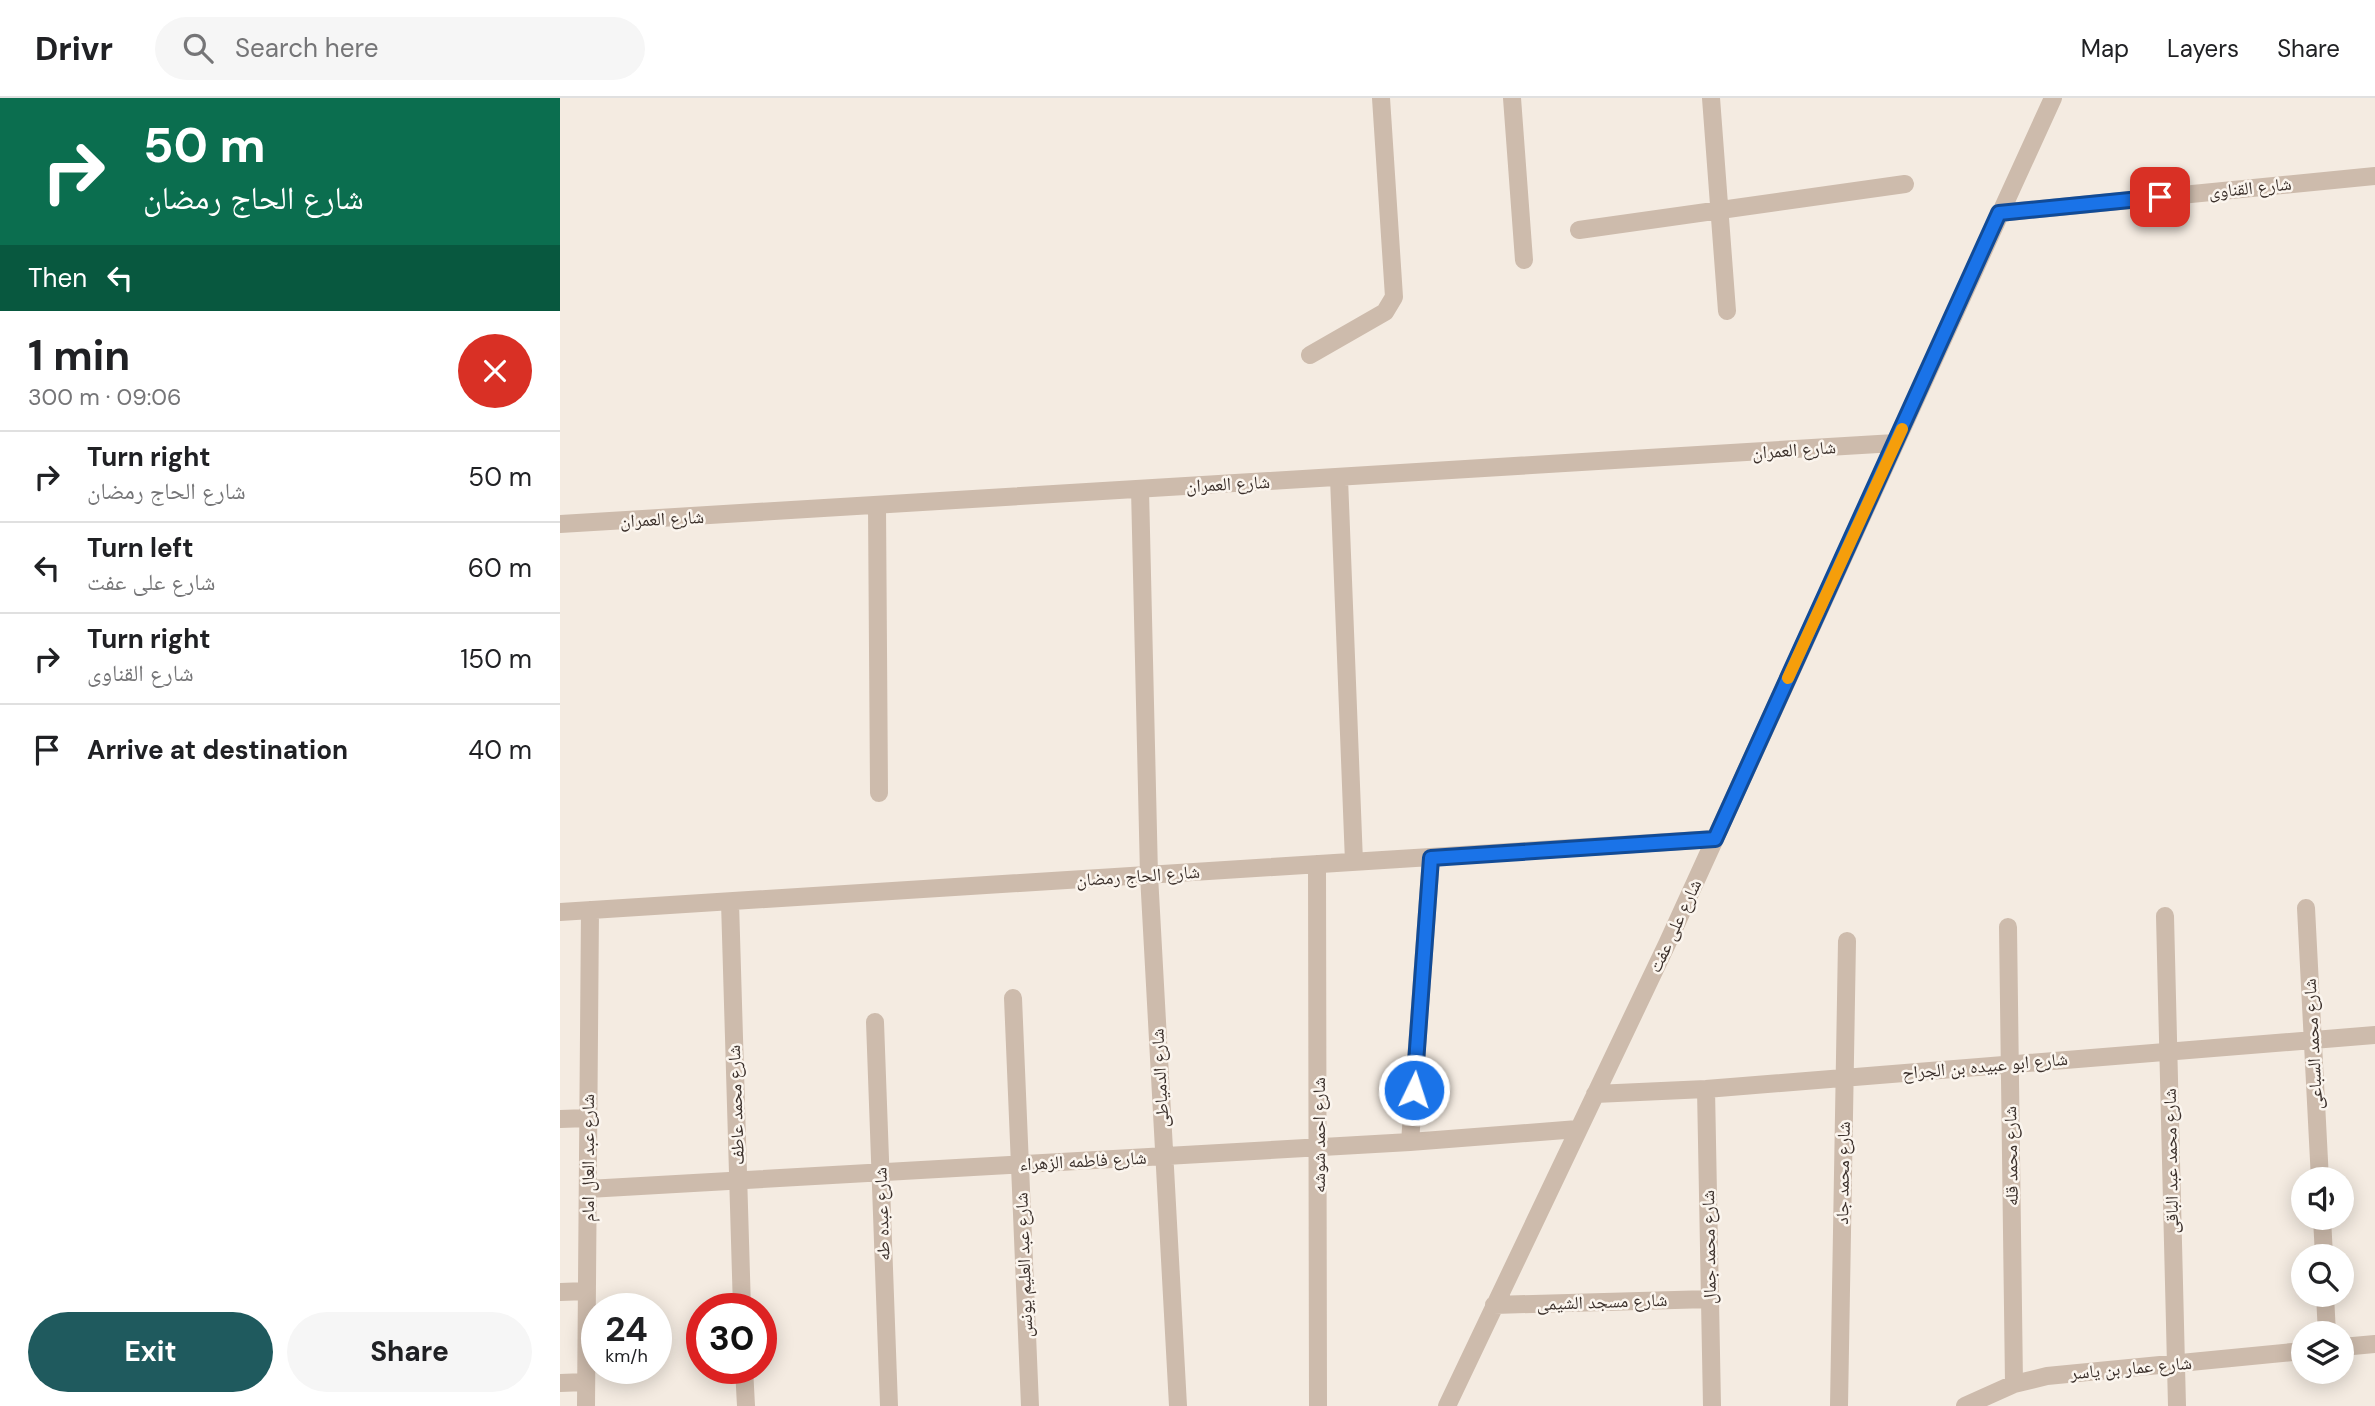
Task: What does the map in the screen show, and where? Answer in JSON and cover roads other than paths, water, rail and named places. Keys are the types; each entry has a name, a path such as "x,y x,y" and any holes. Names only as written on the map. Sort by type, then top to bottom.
{"street":[{"path":"1310,355 1385,312 1394,297 1381,98"},
{"path":"1512,98 1524,260"},
{"path":"1711,98 1727,312"},
{"name":"شارع على عفت","path":"1447,1406 1715,839 2053,98"},
{"name":"شارع القناوى","path":"1999,213 2375,176"},
{"path":"1579,230 1905,184"},
{"name":"شارع العمران","path":"560,524 1895,443"},
{"path":"1339,478 1354,862"},
{"name":"شارع الدمياطى","path":"1140,489 1149,875 1178,1406"},
{"path":"877,506 879,793"},
{"name":"شارع الحاج رمضان","path":"560,912 1715,839"},
{"path":"1410,1142 1431,858"},
{"name":"شارع احمد شوشه","path":"1317,864 1318,1406"},
{"name":"شارع محمد عاطف","path":"730,902 742,1293"},
{"name":"شارع محمد السباعى","path":"2306,908 2319,1167"},
{"name":"شارع عبد العال امام","path":"587,1291 590,910"},
{"name":"شارع محمد عبد الباقى","path":"2165,916 2177,1406"},
{"name":"شارع محمد قله","path":"2008,927 2014,1384"},
{"name":"شارع محمد جاد","path":"1839,1406 1847,941"},
{"name":"شارع عبد العليم يونس","path":"1013,998 1030,1406"},
{"name":"شارع عبده طه","path":"875,1022 889,1406"},
{"name":"شارع ابو عبيده بن الجراح","path":"1595,1094 1845,1078 2375,1035"},
{"name":"شارع محمد جمال","path":"1706,1088 1712,1406"},
{"path":"560,1119 589,1118"},
{"name":"شارع فاطمه الزهراء","path":"588,1189 1410,1142 1578,1129"},
{"path":"560,1293 587,1291"},
{"name":"شارع مسجد الشيمى","path":"1494,1306 1710,1299"},
{"path":"2354,1346 2375,1344"},
{"name":"شارع عمار بن ياسر","path":"1965,1406 2014,1384 2059,1374 2291,1352"},
{"path":"560,1383 581,1382"},
{"name":"شارع عبد العال امام","path":"586,1384 586,1406"},
{"path":"745,1384 746,1406"}]}
